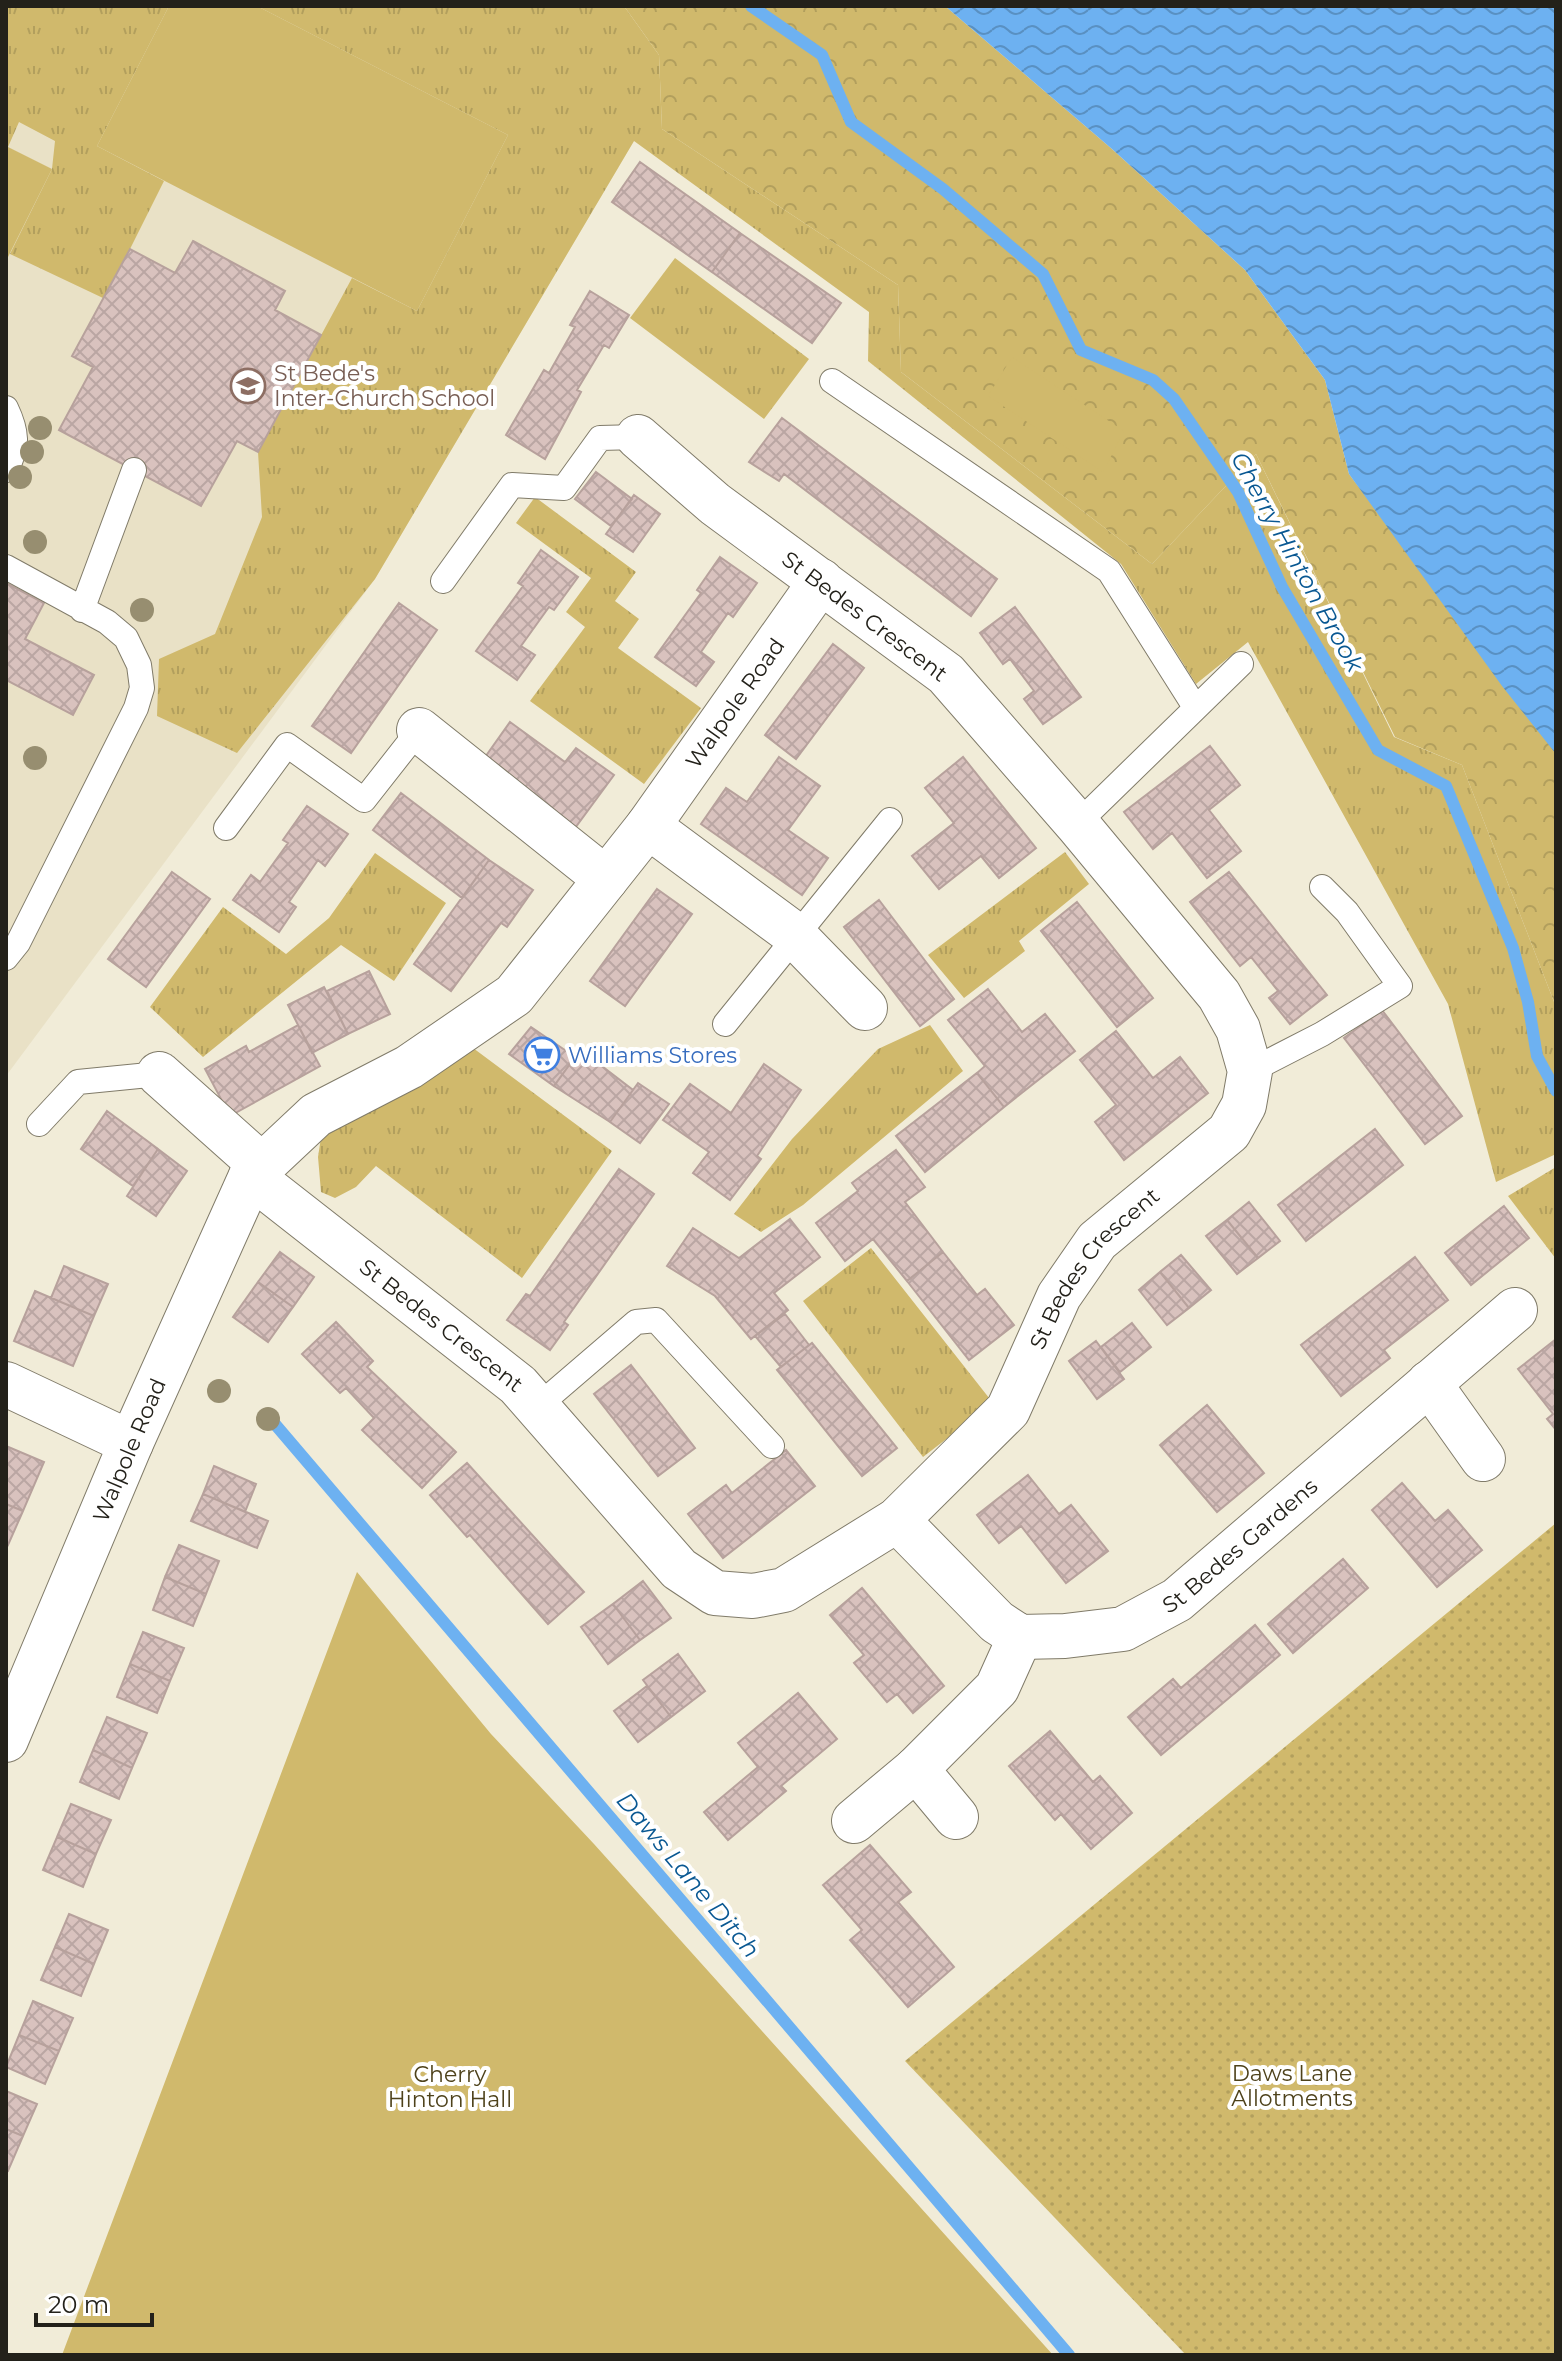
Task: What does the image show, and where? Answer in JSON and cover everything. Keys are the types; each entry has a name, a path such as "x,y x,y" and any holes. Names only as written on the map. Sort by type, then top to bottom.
{"street":[{"name":"St Bedes Crescent","path":"256,1171 518,1385 679,1569 715,1593 753,1596 784,1590 897,1520 1008,1410 1059,1296 1097,1241 1229,1132 1244,1105 1250,1071 1238,1029 1219,995 1077,824 946,674 715,504 638,437"},
{"name":"Walpole Road","path":"6,1740 131,1443 256,1171 316,1115 409,1067 514,995 648,826 821,581"},
{"path":"419,730 606,879"},
{"path":"648,826 796,937 865,1008"},
{"path":"159,1074 256,1171"},
{"name":"St Bedes Gardens","path":"1020,1637 1065,1636 1123,1629 1177,1600 1515,1310"},
{"path":"1429,1383 1483,1459"},
{"path":"6,1384 131,1443"},
{"path":"854,1821 916,1769 997,1688 1020,1637 997,1622 897,1520"},
{"path":"916,1769 956,1817"}],"lane":[{"path":"832,381 1109,571 1195,707"},
{"path":"6,408 16,434 6,470"},
{"path":"443,581 512,485 564,488 600,438 638,437"},
{"path":"82,610 134,470"},
{"path":"6,567 107,622 126,638 139,665 142,688 136,708 76,830 18,943 6,958"},
{"path":"1077,824 1241,664"},
{"path":"226,828 287,745 364,800 419,730"},
{"path":"725,1024 890,820"},
{"path":"1250,1071 1322,1034 1400,986 1347,912 1322,887"},
{"path":"39,1124 78,1082 159,1074"},
{"path":"537,1407 636,1322 656,1320 772,1446"}],"shaded area":[{"name":"St Bede's Inter-Church School","path":"6,6 588,6 634,141 375,579 6,1076"}],"green space":[{"path":"6,6 169,6 97,146 164,181 103,298 10,254 52,169 55,141 19,122 6,146"},
{"path":"169,6 257,6 508,135 417,311 97,146"},
{"path":"257,6 624,6 659,55 662,129 898,285 901,372 1152,564 1256,454 1394,737 1462,765 1556,1007 1556,1154 1496,1182 1448,1004 1248,642 1196,684 1121,564 868,361 869,312 634,141 375,579 237,753 157,716 159,659 215,634 262,517 258,452 352,278 417,311 508,135"},
{"path":"624,6 945,6 1112,149 1245,270 1325,380 1349,474 1556,750 1556,1007 1462,765 1395,737 1256,454 1152,564 901,372 898,285 662,129 659,55"},
{"path":"6,146 52,169 6,261"},
{"path":"675,258 809,359 764,419 630,318"},
{"path":"1012,357 1124,431 1103,472 988,396"},
{"path":"535,497 636,572 615,601 639,619 618,648 701,708 644,784 530,701 585,627 566,612 591,578 516,523"},
{"path":"1065,852 1089,884 1019,941 1025,951 964,998 928,955"},
{"path":"375,853 446,903 394,981 341,945 203,1057 150,1007 223,907 286,954 329,918"},
{"path":"930,1025 963,1071 803,1205 761,1232 734,1214 792,1139 878,1049"},
{"path":"469,1045 612,1151 522,1278 376,1166 356,1187 335,1198 321,1192 318,1157 322,1131"},
{"path":"1556,1167 1556,1259 1508,1196"},
{"path":"871,1248 993,1403 923,1457 803,1301"},
{"name":"Daws Lane Allotments","path":"1556,1523 1556,2355 1186,2355 905,2061"},
{"name":"Cherry Hinton Hall","path":"357,1572 491,1734 594,1844 1053,2355 62,2355"}],"water":[{"path":"945,6 1556,6 1556,754 1502,686 1349,474 1325,380 1245,270 1112,149"}],"building":[{"path":"640,162 740,233 712,272 612,202"},
{"path":"740,233 841,303 812,343 712,272"},
{"path":"193,241 285,291 275,310 321,335 258,452 237,441 201,506 59,430 93,367 72,356 130,249 175,273"},
{"path":"590,291 629,315 609,348 604,345 577,390 581,392 545,459 506,435 544,370 549,373 575,327 570,325"},
{"path":"782,418 997,579 971,616 784,474 779,481 749,462"},
{"path":"596,472 632,499 611,526 575,499"},
{"path":"634,495 660,514 633,552 606,534"},
{"path":"541,550 578,577 554,610 549,607 521,646 535,655 517,680 476,651 523,586 518,583"},
{"path":"720,557 757,583 733,617 728,613 701,652 714,662 696,686 655,657 701,593 697,590"},
{"path":"6,583 44,603 25,639 94,675 73,715 6,680"},
{"path":"399,603 437,630 351,753 312,726"},
{"path":"1015,607 1081,697 1043,724 1024,699 1034,691 1010,659 1003,664 980,633"},
{"path":"833,644 864,668 796,759 765,735"},
{"path":"510,722 565,762 576,748 614,775 575,828 483,760"},
{"path":"1210,746 1240,785 1209,810 1241,851 1207,878 1172,833 1153,849 1124,812"},
{"path":"779,757 820,786 788,830 828,858 802,895 701,824 726,788 747,802"},
{"path":"963,757 1036,848 999,878 981,856 939,889 912,856 954,823 925,788"},
{"path":"401,793 489,860 462,898 373,830"},
{"path":"307,806 348,834 325,866 318,860 289,902 296,907 279,932 233,900 251,875 260,882 288,843 283,840"},
{"path":"489,860 533,890 507,927 501,923 451,991 414,964"},
{"path":"172,872 210,899 146,987 108,959"},
{"path":"1229,872 1327,995 1290,1024 1269,998 1278,991 1251,957 1240,966 1190,902"},
{"path":"657,889 692,914 625,1006 590,981"},
{"path":"879,900 954,999 920,1026 844,927"},
{"path":"1077,902 1153,998 1117,1027 1041,931"},
{"path":"369,971 390,1014 348,1034 327,991"},
{"path":"324,987 348,1034 312,1053 288,1005"},
{"path":"988,989 1022,1032 1045,1014 1075,1051 1004,1107 977,1073 985,1066 948,1020"},
{"path":"1382,1010 1462,1116 1425,1144 1344,1038"},
{"path":"298,1025 320,1066 230,1116 205,1069 246,1046 249,1052"},
{"name":"Williams Stores","path":"531,1027 575,1057 554,1086 509,1054"},
{"path":"1116,1031 1153,1078 1180,1057 1208,1093 1124,1160 1095,1122 1116,1105 1080,1060"},
{"path":"575,1057 585,1065 590,1057 633,1090 610,1122 554,1086"},
{"path":"764,1064 801,1090 757,1156 761,1159 730,1200 693,1173 709,1152 663,1120 690,1084 731,1113"},
{"path":"977,1073 1004,1107 925,1172 896,1136"},
{"path":"638,1083 669,1104 640,1143 610,1122"},
{"path":"107,1111 158,1149 133,1186 81,1149"},
{"path":"1375,1129 1403,1165 1306,1241 1278,1205"},
{"path":"158,1149 187,1171 156,1216 127,1196"},
{"path":"896,1150 925,1187 905,1202 943,1252 907,1281 873,1239 845,1261 816,1223 858,1191 852,1183"},
{"path":"619,1169 654,1194 564,1322 568,1325 550,1350 507,1320 526,1294 530,1296"},
{"path":"1249,1202 1280,1241 1258,1258 1227,1220"},
{"path":"1504,1206 1529,1238 1471,1285 1445,1253"},
{"path":"790,1219 820,1257 774,1293 788,1310 751,1339 715,1296 667,1266 693,1228 739,1258"},
{"path":"1227,1220 1258,1258 1237,1274 1206,1236"},
{"path":"280,1252 314,1277 293,1307 258,1282"},
{"path":"943,1252 977,1295 985,1289 1014,1325 969,1360 907,1281"},
{"path":"1181,1255 1211,1290 1189,1308 1160,1272"},
{"path":"1415,1257 1448,1300 1384,1350 1390,1358 1341,1396 1301,1345"},
{"path":"64,1266 108,1284 94,1316 51,1298"},
{"path":"1160,1272 1189,1308 1167,1325 1139,1290"},
{"path":"258,1282 293,1307 268,1342 233,1317"},
{"path":"35,1291 94,1316 73,1366 14,1341"},
{"path":"785,1314 809,1345 781,1367 755,1336"},
{"path":"336,1322 373,1361 367,1367 456,1452 422,1488 362,1430 374,1418 346,1388 340,1393 302,1354"},
{"path":"1132,1323 1151,1347 1120,1372 1101,1347"},
{"path":"1556,1339 1556,1430 1547,1419 1553,1414 1518,1369"},
{"path":"1096,1341 1124,1379 1097,1399 1069,1361"},
{"path":"812,1343 897,1448 862,1476 777,1370"},
{"path":"631,1365 695,1448 658,1476 594,1394"},
{"path":"1207,1405 1264,1473 1217,1512 1160,1445"},
{"path":"6,1446 44,1462 23,1511 6,1504"},
{"path":"786,1450 815,1486 723,1558 688,1514 726,1485 732,1493"},
{"path":"467,1463 584,1592 548,1624 470,1535 467,1537 430,1495"},
{"path":"214,1466 256,1484 245,1512 203,1494"},
{"path":"1028,1475 1059,1514 1071,1505 1108,1551 1066,1583 1021,1526 999,1543 977,1515"},
{"path":"1402,1483 1435,1521 1448,1510 1482,1550 1437,1587 1372,1510"},
{"path":"203,1494 268,1521 257,1548 191,1521"},
{"path":"6,1504 23,1511 8,1545 6,1543"},
{"path":"179,1545 219,1561 206,1594 165,1577"},
{"path":"1343,1559 1368,1588 1293,1653 1268,1624"},
{"path":"165,1577 206,1594 193,1626 153,1610"},
{"path":"643,1581 671,1618 640,1640 613,1604"},
{"path":"862,1588 944,1686 913,1713 897,1694 887,1702 854,1663 864,1655 830,1615"},
{"path":"613,1604 640,1640 608,1664 581,1627"},
{"path":"1255,1625 1280,1655 1161,1755 1128,1717 1173,1679 1181,1688"},
{"path":"143,1632 184,1648 170,1681 130,1664"},
{"path":"678,1654 705,1691 671,1717 643,1680"},
{"path":"130,1664 170,1681 157,1713 117,1697"},
{"path":"647,1686 671,1717 638,1742 614,1711"},
{"path":"798,1693 837,1739 781,1786 786,1791 728,1840 704,1812 758,1767 738,1743"},
{"path":"107,1717 147,1733 132,1768 93,1750"},
{"path":"1050,1731 1093,1782 1100,1776 1132,1813 1091,1849 1061,1814 1055,1820 1009,1766"},
{"path":"93,1750 132,1768 119,1799 80,1782"},
{"path":"71,1804 111,1820 96,1854 57,1837"},
{"path":"57,1837 96,1854 83,1887 43,1870"},
{"path":"870,1845 911,1892 898,1902 954,1967 908,2007 850,1940 862,1930 823,1885"},
{"path":"69,1914 108,1930 94,1964 55,1947"},
{"path":"55,1947 94,1964 81,1996 41,1980"},
{"path":"33,2001 73,2018 59,2051 19,2035"},
{"path":"19,2035 59,2051 45,2084 6,2067"},
{"path":"6,2091 37,2104 23,2136 6,2129"},
{"path":"6,2129 23,2136 8,2171 6,2170"}],"waterway":[{"name":"Cherry Hinton Brook","path":"751,6 822,55 851,122 943,189 1043,274 1081,350 1153,380 1174,399 1238,492 1282,587 1378,750 1446,786 1513,948 1528,1002 1537,1056 1556,1091"},
{"name":"Daws Lane Ditch","path":"274,1423 1069,2355"}],"place":[{"name":"St Bede's Inter-Church School","path":"248,386"},
{"name":"Williams Stores","path":"542,1055"}]}
